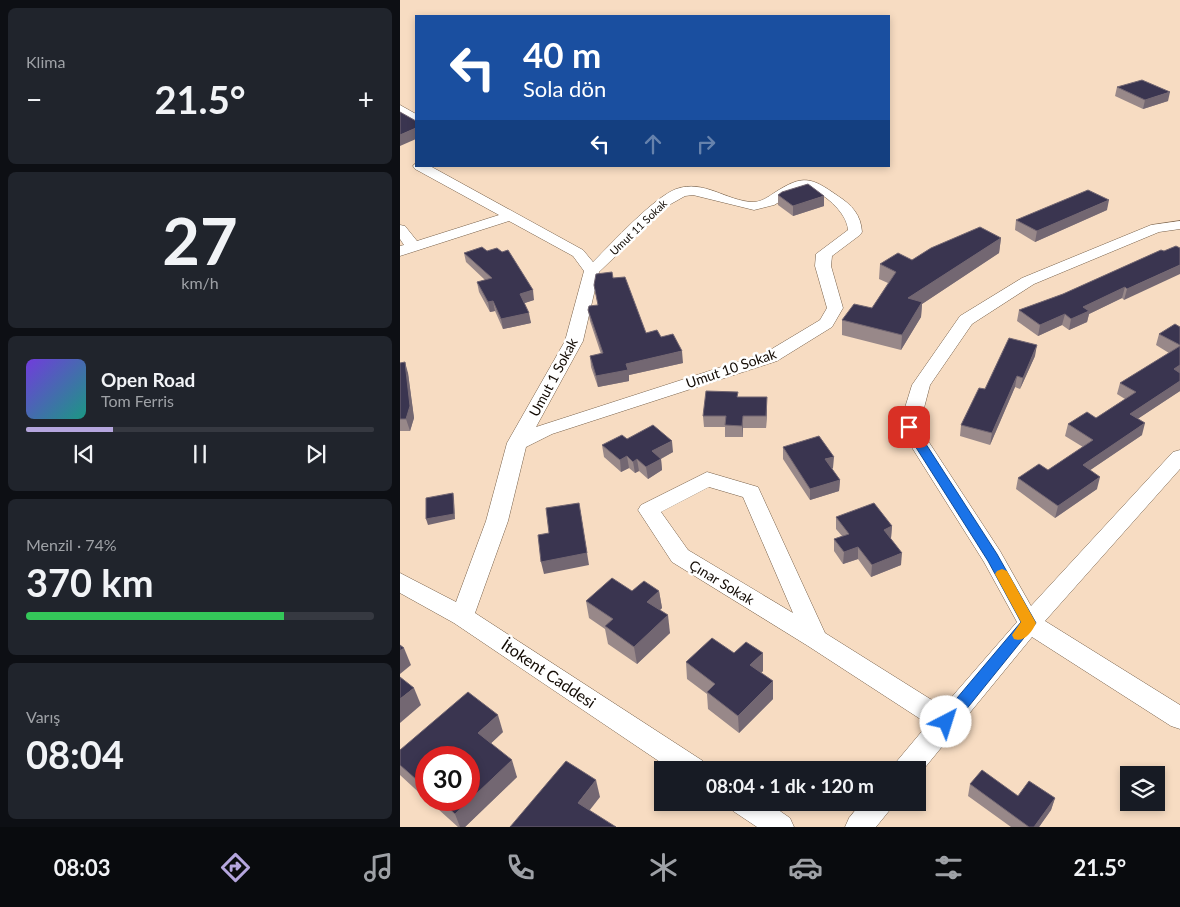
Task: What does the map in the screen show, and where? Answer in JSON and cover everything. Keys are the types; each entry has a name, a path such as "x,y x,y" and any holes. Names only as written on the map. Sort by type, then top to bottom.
{"street":[{"path":"400,109 415,118"},
{"path":"422,167 578,253 592,271"},
{"name":"Umut 11 Sokak","path":"592,271 669,197 691,191 707,192 751,206 761,206 805,184"},
{"name":"Umut 10 Sokak","path":"517,443 564,424 771,357 826,322 835,308 823,266 824,254 855,232 854,217 845,207 805,184"},
{"path":"400,229 407,249 511,216"},
{"path":"1180,225 1156,228 1028,280 966,320 921,385 909,427 992,557 1029,623 1180,718"},
{"name":"Umut 1 Sokak","path":"462,616 498,521 517,443 574,341 592,271"},
{"path":"914,761 1029,623 1115,525 1180,457"},
{"name":"Çınar Sokak","path":"816,639 751,492 707,479 648,510 680,556 816,639 946,722"},
{"name":"İtokent Caddesi","path":"400,582 462,616 680,761"},
{"path":"756,811 780,827"},
{"path":"859,827 872,811"}],"building":[{"path":"1142,80 1170,92 1145,100 1117,87"},
{"path":"400,112 415,120 415,128 400,135"},
{"path":"808,184 824,196 793,206 778,195 782,192"},
{"path":"1088,190 1109,200 1037,231 1016,220"},
{"path":"980,227 1001,238 908,298 922,302 902,335 842,320 854,304 872,308 896,272 880,264 898,253 912,260 931,248"},
{"path":"1176,246 1180,248 1180,265 1127,289 1125,287 1083,307 1089,311 1071,319 1065,314 1040,325 1019,310 1063,294 1161,250 1164,251"},
{"path":"482,247 487,251 497,248 502,252 508,250 533,290 520,294 529,313 501,319 493,301 488,302 477,282 492,278 464,253"},
{"path":"612,272 613,278 625,277 646,333 657,330 661,337 673,334 682,351 626,364 628,370 596,376 590,356 603,353 588,310 589,306 598,305 594,285 596,274"},
{"path":"1175,324 1180,327 1180,345 1159,334"},
{"path":"1009,338 1037,345 1023,378 1017,376 992,433 961,425 979,388 985,389"},
{"path":"1180,346 1180,365 1174,369 1180,373 1180,381 1130,414 1145,423 1083,465 1100,477 1058,506 1018,478 1039,464 1048,470 1093,440 1068,424 1087,412 1096,418 1136,392 1120,383"},
{"path":"405,362 410,406 406,419 400,419 400,363"},
{"path":"706,391 738,392 737,397 767,397 766,416 743,416 742,426 725,425 726,416 703,416"},
{"path":"653,425 672,441 652,451 661,459 646,467 637,459 633,462 627,456 620,460 602,445 622,435 627,439"},
{"path":"819,436 834,457 825,459 840,480 810,489 783,447"},
{"path":"453,493 454,514 426,519 426,498"},
{"path":"579,503 587,553 541,562 538,535 549,533 546,508"},
{"path":"874,503 892,526 884,530 902,553 872,565 858,547 844,552 834,539 849,534 836,517"},
{"path":"612,578 632,591 644,581 659,591 647,602 668,615 634,647 605,626 613,619 586,601"},
{"path":"712,638 734,653 746,642 763,653 750,665 773,681 738,716 707,692 715,684 686,662"},
{"path":"400,677 414,688 400,699"},
{"path":"468,692 498,715 478,733 512,760 480,790 480,746 415,746 415,778 400,765 400,750"},
{"path":"566,761 596,780 578,803 616,827 510,827"},
{"path":"982,770 1018,796 1029,781 1055,798 1034,827 1029,827 970,784"}],"slow traffic":[{"path":"1002,574 1029,623 1019,635"}],"route":[{"path":"909,427 992,557 1029,623 946,722"}]}
